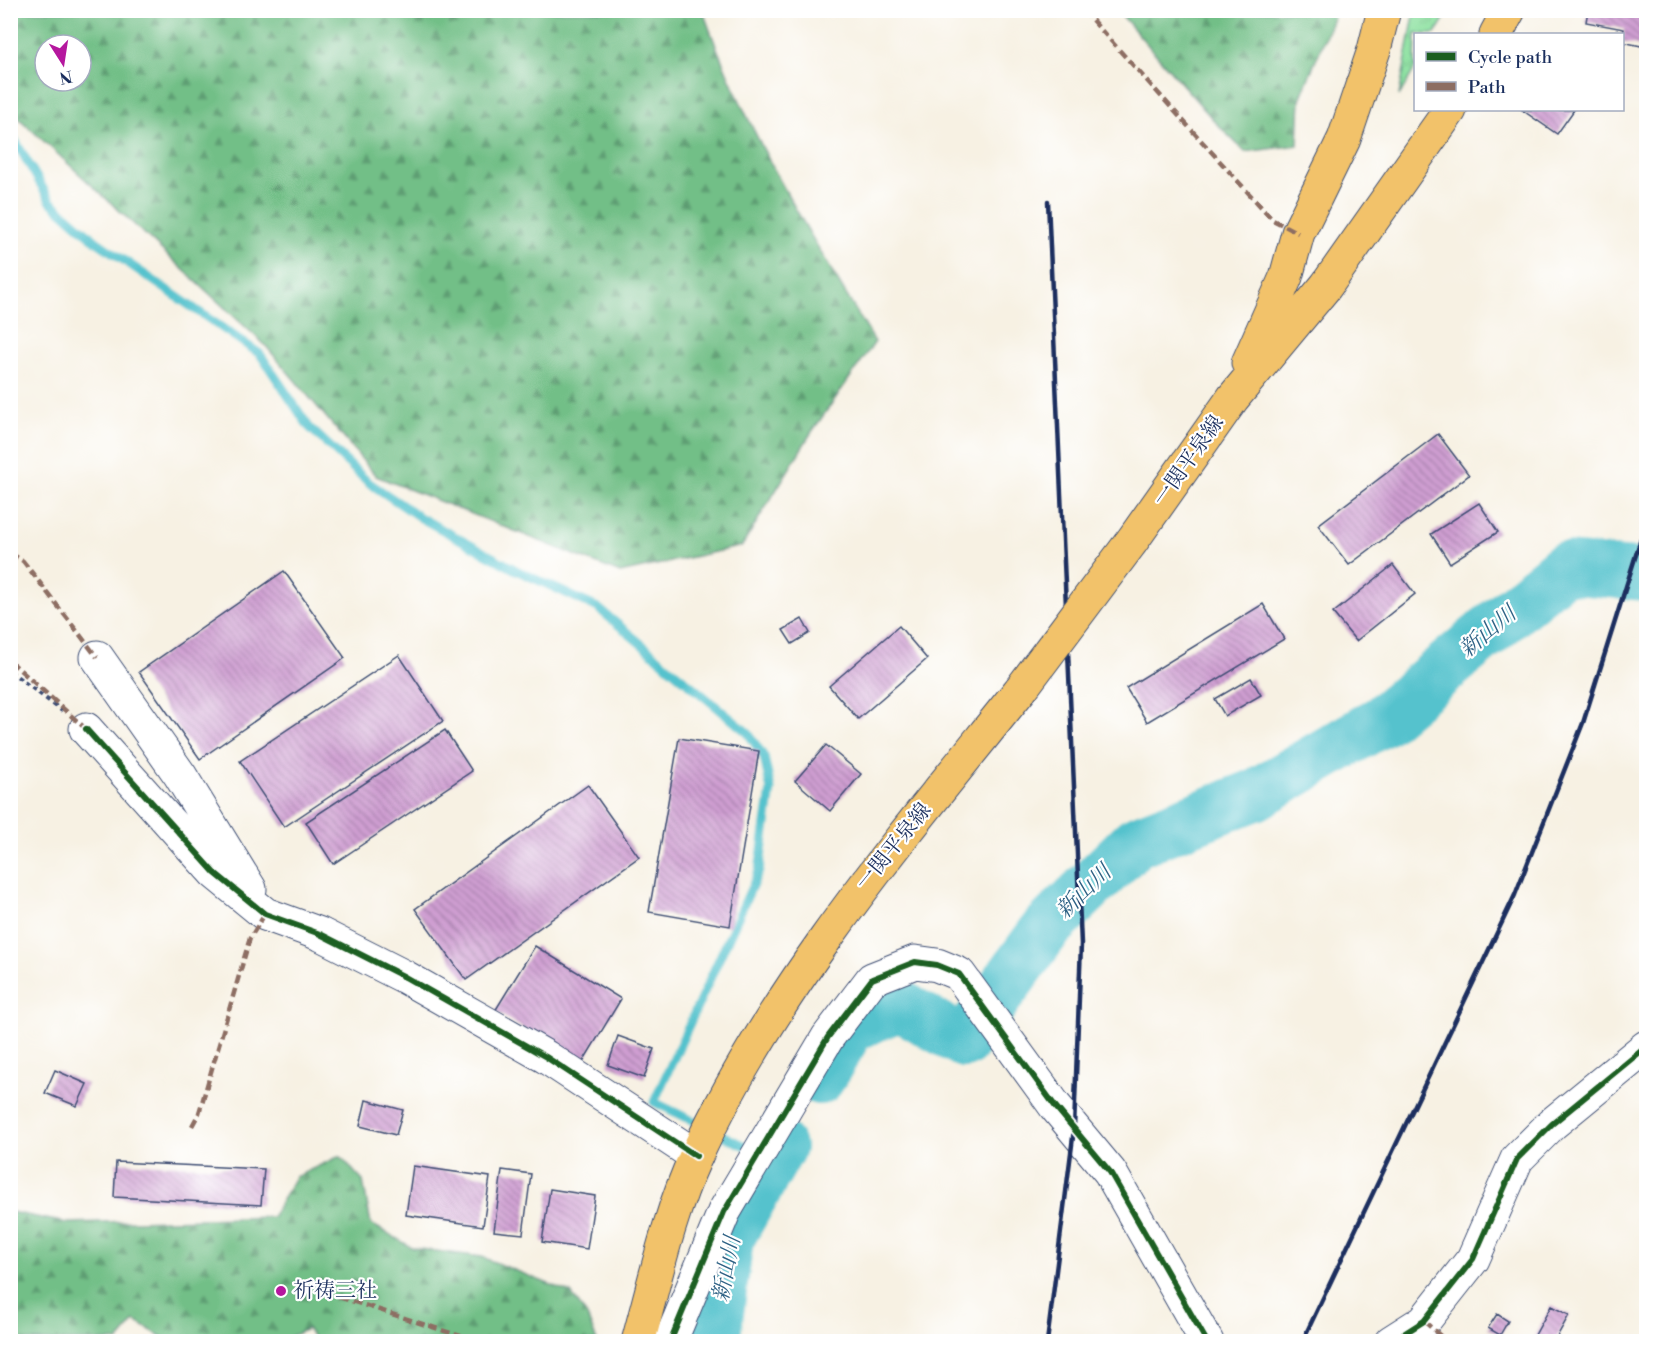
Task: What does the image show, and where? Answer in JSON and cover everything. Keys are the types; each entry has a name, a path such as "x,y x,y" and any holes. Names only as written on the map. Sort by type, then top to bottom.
{"main road":[{"name":"一関平泉線","path":"1233,398 1286,277 1298,233 1344,139 1374,50 1384,10"},
{"path":"1497,33 1509,10"},
{"name":"一関平泉線","path":"638,1341 675,1210 696,1156 749,1056 852,900 1021,689 1132,541 1233,398 1326,286 1449,111"}],"street":[{"path":"97,657 180,774 265,914"},
{"path":"86,729 159,807 215,873 265,914 320,934 405,977 546,1057 696,1156"},
{"path":"670,1341 724,1212 828,1036 872,978 915,963 937,965 959,974 1055,1106 1110,1172 1207,1341"},
{"path":"1391,1341 1424,1321 1473,1259 1517,1159 1552,1124 1647,1047"}],"path":[{"path":"10,671 86,729"}],"green space":[{"path":"1415,10 1449,11 1436,33 1414,33 1414,70 1399,96"},
{"path":"10,11 703,11 719,54 758,139 826,262 875,342 811,433 742,546 620,573 376,476 265,345 11,111"},
{"path":"1118,11 1336,11 1300,99 1298,145 1245,152 1217,124"},
{"path":"340,1156 363,1181 371,1224 413,1248 482,1257 571,1293 587,1316 597,1341 317,1342 307,1329 281,1341 169,1341 135,1321 118,1341 11,1341 11,1212 67,1223 272,1217 295,1177"}],"building":[{"path":"1588,10 1627,10 1646,15 1646,47 1624,42 1624,29 1586,22"},
{"path":"1523,111 1573,111 1557,134"},
{"path":"1438,434 1469,475 1349,565 1318,525"},
{"path":"1479,503 1498,532 1450,563 1431,534"},
{"path":"1393,565 1415,594 1356,641 1333,613"},
{"path":"284,571 345,658 200,759 139,672"},
{"path":"1263,604 1284,639 1147,722 1126,688"},
{"path":"802,619 810,633 792,644 783,630"},
{"path":"899,626 927,659 858,719 829,686"},
{"path":"399,655 443,721 284,827 240,761"},
{"path":"1251,678 1261,695 1225,716 1215,699"},
{"path":"445,730 472,771 333,864 306,822"},
{"path":"679,738 759,751 730,926 649,912"},
{"path":"826,745 861,774 830,811 795,781"},
{"path":"588,785 639,857 466,980 415,909"},
{"path":"535,946 621,999 581,1065 495,1011"},
{"path":"618,1036 654,1049 644,1078 608,1065"},
{"path":"55,1070 87,1084 77,1106 45,1093"},
{"path":"366,1100 403,1110 396,1135 360,1126"},
{"path":"116,1162 264,1169 261,1205 114,1197"},
{"path":"413,1166 490,1177 483,1226 406,1215"},
{"path":"502,1170 531,1174 523,1234 494,1231"},
{"path":"550,1189 595,1196 587,1249 542,1242"},
{"path":"1551,1306 1569,1315 1554,1342 1547,1342 1535,1335"},
{"path":"1497,1314 1508,1321 1500,1335 1488,1328"}],"waterway":[{"path":"10,132 51,202 96,241 260,354 309,427 368,482 421,518 516,570 598,608 748,733 764,757 771,790 759,871 654,1102 753,1150"},
{"name":"新山川","path":"819,1079 850,1027 899,1005 964,1042 1046,929 1135,842 1255,795 1383,720 1564,568 1646,575"},
{"name":"新山川","path":"714,1342 728,1239 780,1147"}],"railway":[{"path":"1047,1342 1074,1129 1081,944 1048,201"},
{"path":"1302,1342 1515,895 1583,723 1646,523"}],"marked path":[{"path":"1083,10 1273,220 1298,233"},
{"path":"10,553 23,561 97,657"},
{"path":"10,661 86,729"},
{"path":"192,1126 199,1113 250,938 265,914"},
{"path":"339,1297 479,1342"},
{"path":"1424,1321 1447,1342"}],"cycle path":[{"path":"86,729 215,873 265,914 320,934 405,977 546,1057 696,1156"},
{"path":"670,1342 724,1212 828,1037 872,979 915,962 937,965 959,974 1055,1106 1110,1172 1207,1342"},
{"path":"1391,1342 1424,1321 1473,1259 1517,1159 1552,1124 1646,1047"}],"place":[{"name":"祈祷三社","path":"281,1291"}]}
